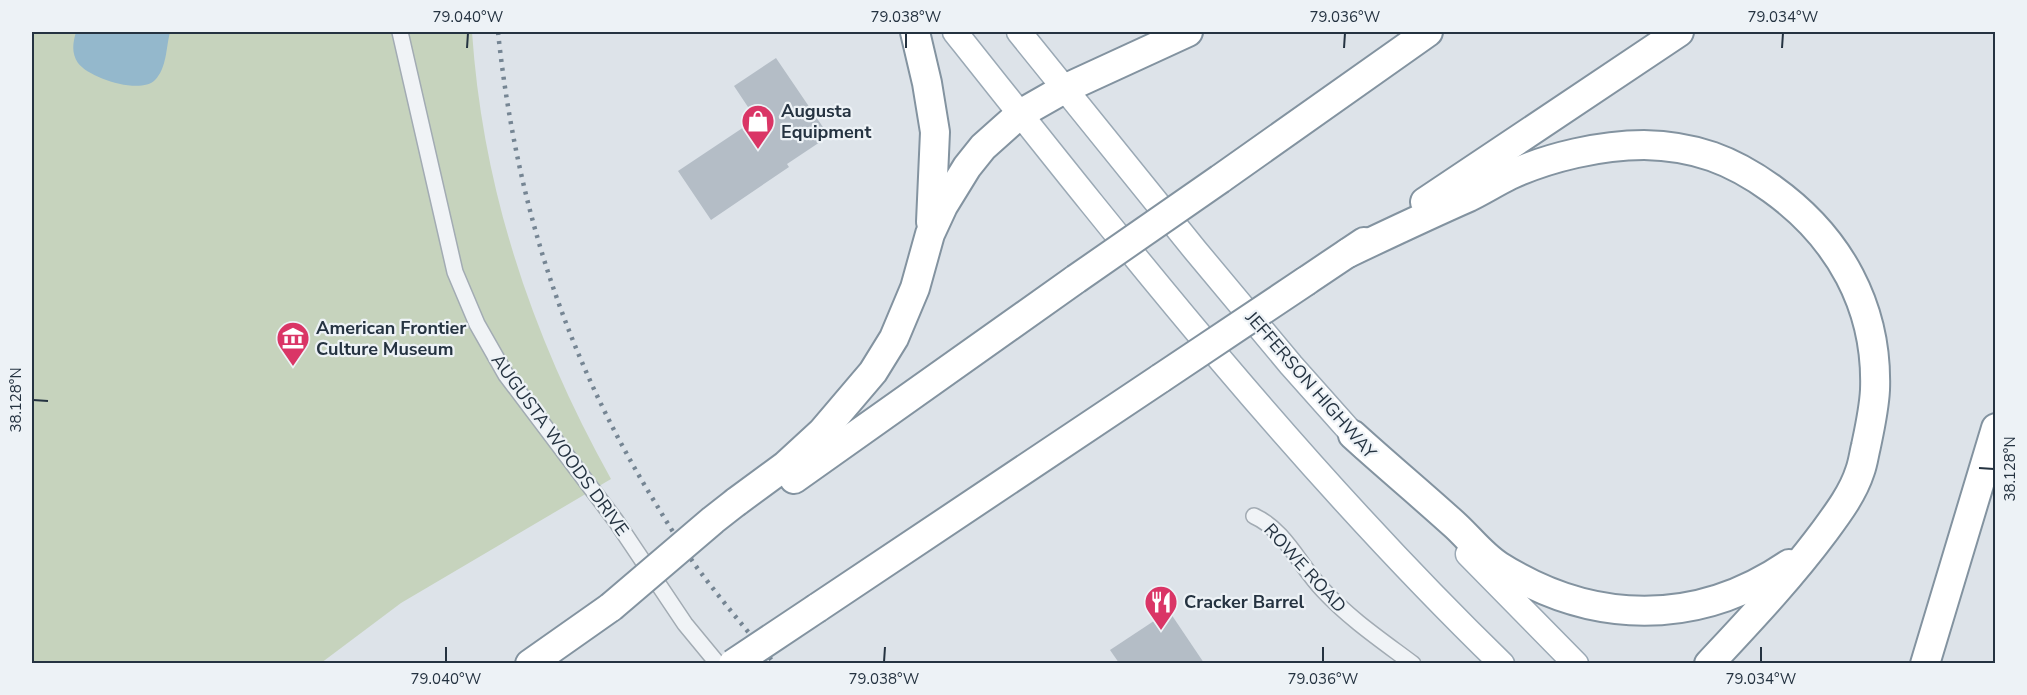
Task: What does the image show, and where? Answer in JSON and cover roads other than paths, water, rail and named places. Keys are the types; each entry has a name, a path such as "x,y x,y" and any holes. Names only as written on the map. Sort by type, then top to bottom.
{"highway":[{"path":"915,32 935,132 930,234"},
{"path":"740,508 822,432 873,372 894,338 915,288 930,234 943,206 967,167 983,147 1020,114 1064,89 1188,32"},
{"path":"530,663 611,607 740,508 1076,279 1428,32"},
{"path":"733,663 1679,32"},
{"path":"1348,253 1510,175 1551,159 1590,151 1643,145 1676,148 1724,160 1752,174 1811,221 1831,244 1860,296 1875,360 1872,420 1860,472 1842,508 1811,549 1709,663"},
{"path":"1925,663 1995,428"},
{"path":"1353,435 1456,526 1496,565 1534,587 1592,606 1622,611 1652,612 1682,609 1718,600 1777,572 1811,549"}],"main road":[{"path":"955,32 1065,172 1267,415 1388,549 1502,663"},
{"name":"JEFFERSON HIGHWAY","path":"1019,32 1291,365 1353,435 1576,663"}],"street":[{"name":"AUGUSTA WOODS DRIVE","path":"400,32 455,272 477,324 506,375 616,521 685,624 718,663"},
{"name":"ROWE ROAD","path":"1254,516 1267,522 1321,588 1350,618 1413,663"}],"water":[{"path":"76,32 170,32 162,70 155,80 138,86 103,79 84,69 78,63 74,55 73,44"}],"railway":[{"path":"498,32 517,157 532,218 550,277 595,392 624,449 682,545 716,593 775,664"}],"place":[{"name":"Augusta Equipment","path":"758,150"},
{"name":"American Frontier Culture Museum","path":"293,367"},
{"name":"Cracker Barrel","path":"1161,631"}]}
